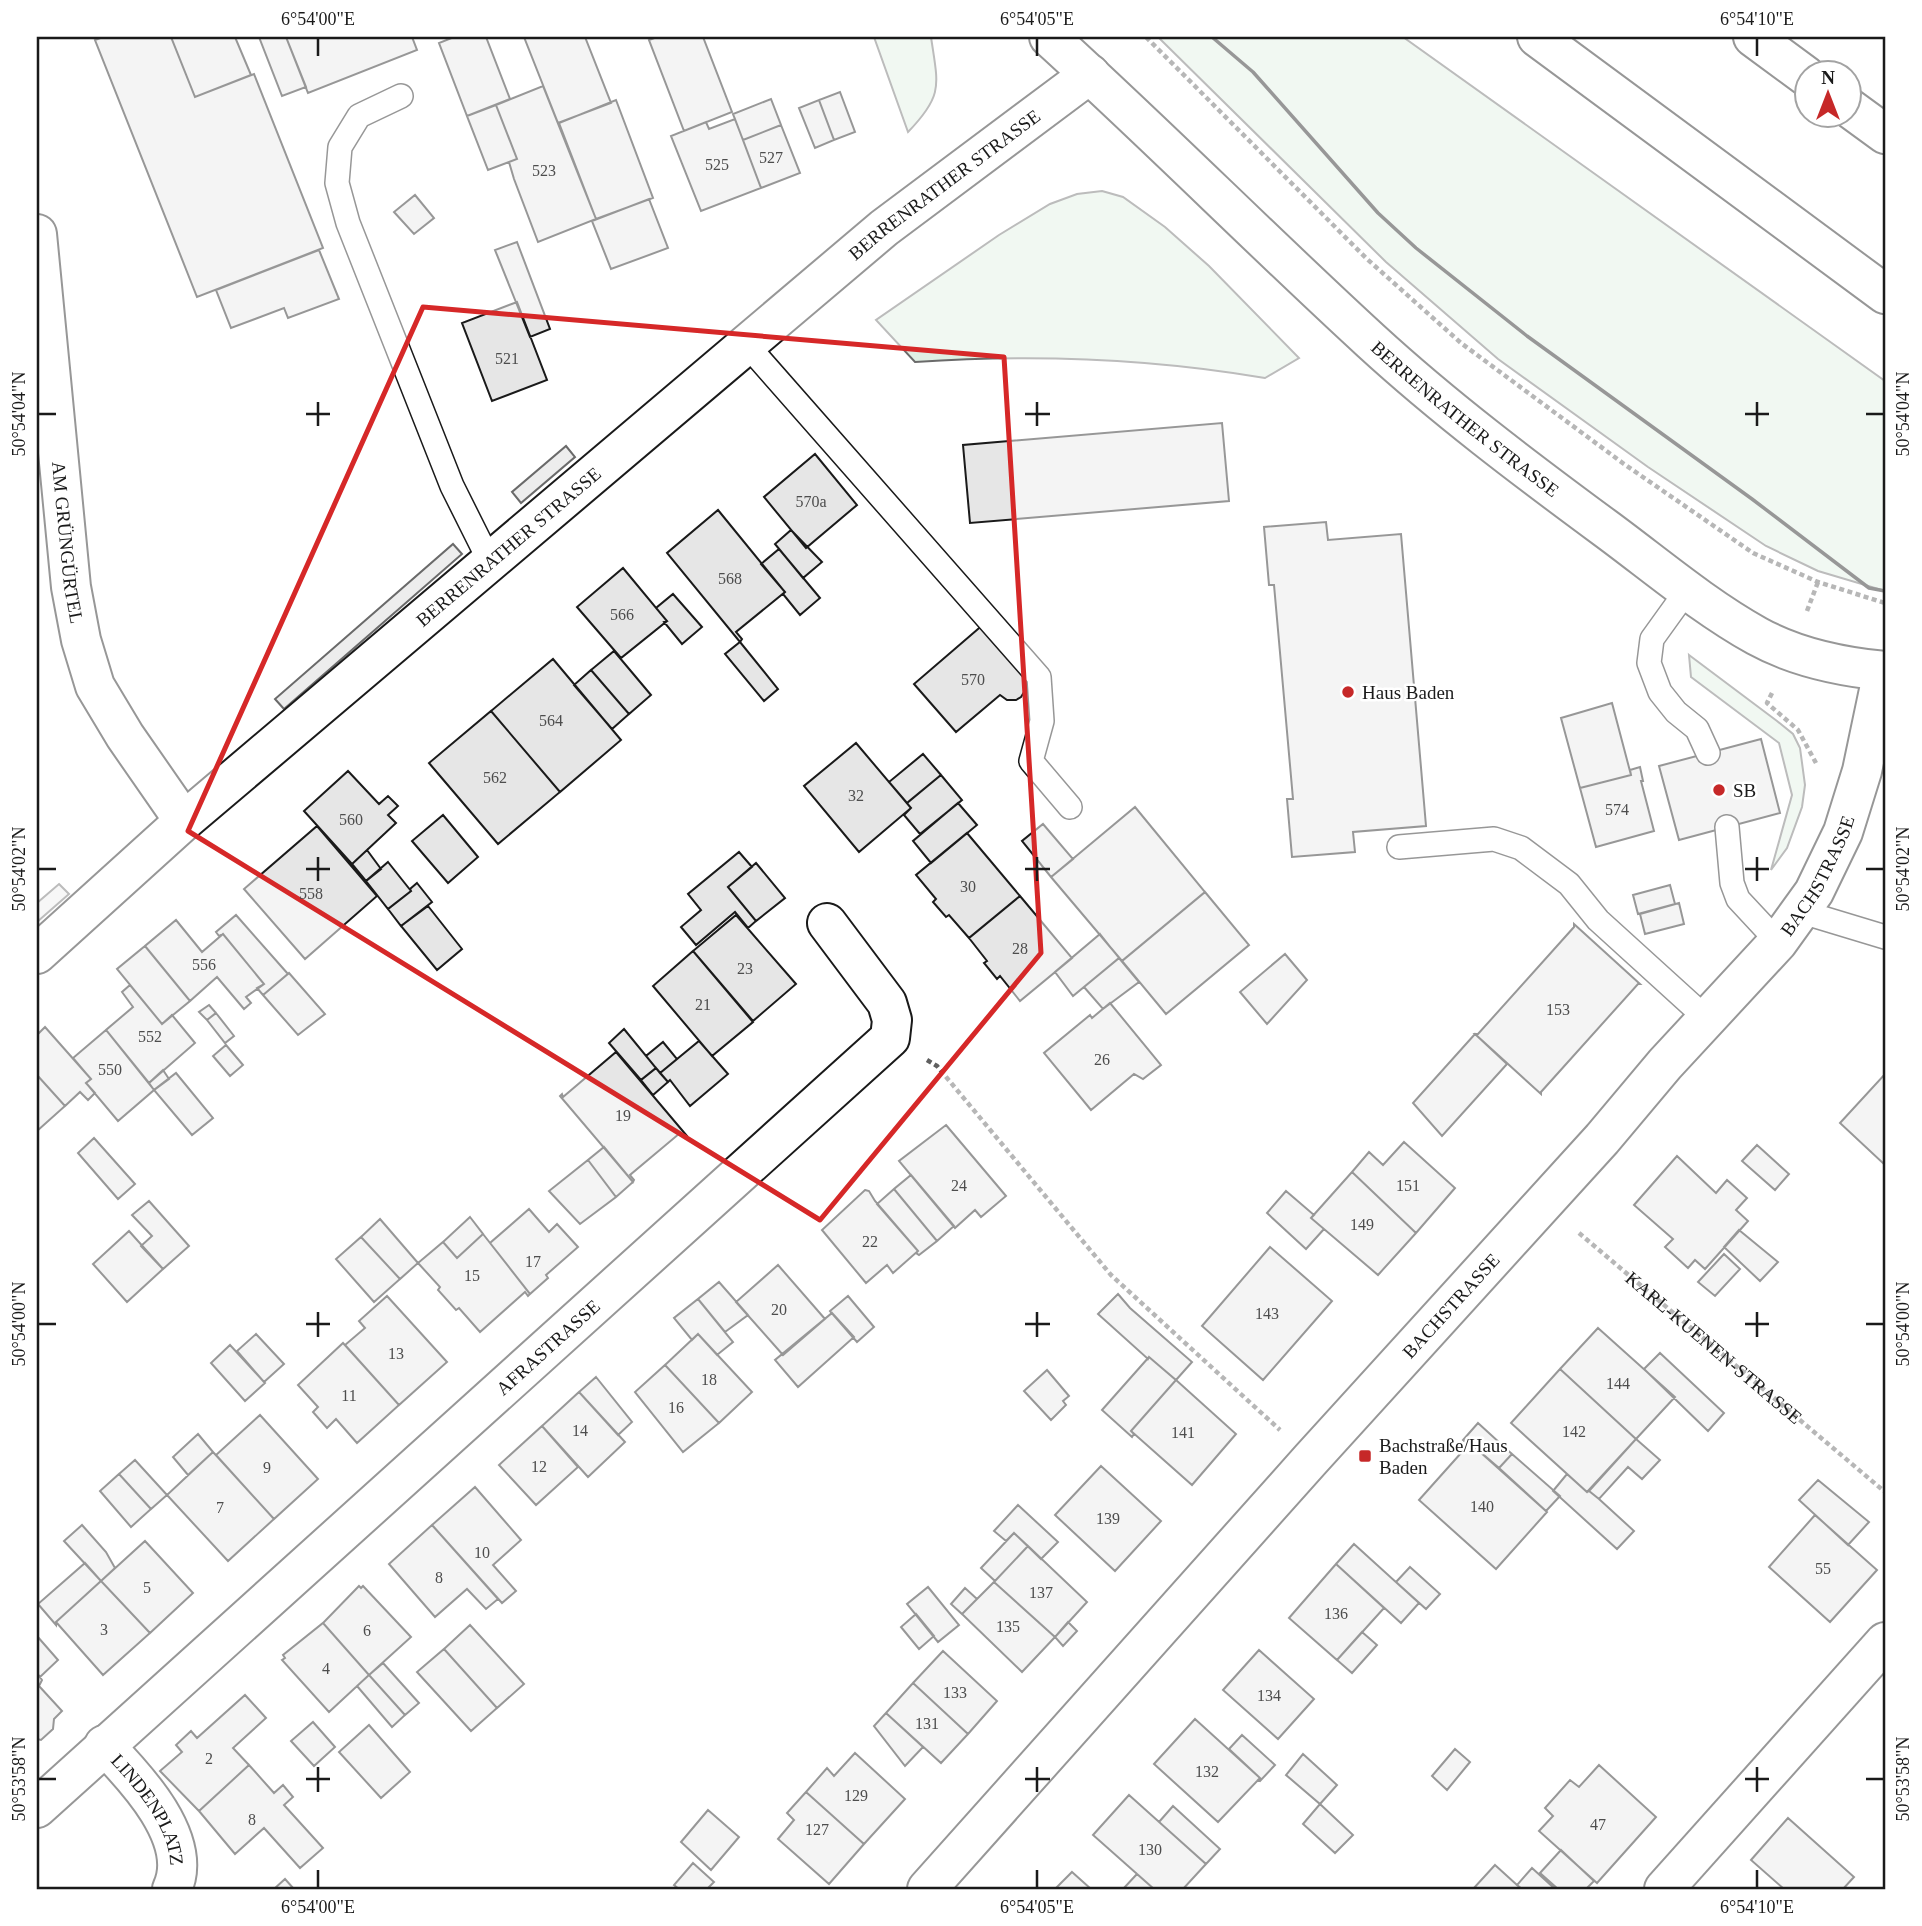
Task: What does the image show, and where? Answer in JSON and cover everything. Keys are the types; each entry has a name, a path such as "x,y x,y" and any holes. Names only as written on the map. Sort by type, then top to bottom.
{"main road":[{"path":"1049,37 1090,74"},
{"path":"1537,37 1885,294"},
{"path":"1753,37 1792,65"},
{"name":"BERRENRATHER STRASSE","path":"37,954 184,821 884,228 1090,74 1373,343 1487,438 1688,589 1758,636 1790,651 1884,671"},
{"path":"1862,117 1885,134"},
{"name":"AM GRÜNGÜRTEL","path":"37,234 71,587 81,640 95,686 125,736 184,821"},
{"name":"BACHSTRASSE","path":"927,1889 1545,1202 1788,927 1814,892 1843,832 1862,771 1884,671"},
{"path":"827,923 887,1003 892,1020 890,1038"},
{"name":"AFRASTRASSE","path":"104,1745 890,1038"},
{"path":"1664,1889 1885,1642"},
{"name":"LINDENPLATZ","path":"37,1808 104,1745 134,1776 169,1829 177,1852 176,1881 172,1889"}],"lane":[{"path":"401,96 359,116 340,147 337,183 348,223 452,486 490,562"},
{"path":"747,345 1039,677 1042,721 1031,761 1070,807"},
{"path":"1688,589 1652,639 1649,663 1660,692 1676,712 1697,729 1708,753"},
{"path":"1727,827 1732,883 1738,899 1788,927 1885,937"},
{"path":"1399,847 1494,839 1521,848 1569,884 1598,920 1707,1019"}],"path":[{"path":"1146,37 1367,259 1461,343 1624,464 1753,553 1818,582 1885,603"},
{"path":"1790,651 1767,703 1798,730 1817,765 1862,771"},
{"path":"890,1038 937,1066 1111,1275 1311,1460"},
{"name":"KARL-KUENEN-STRASSE","path":"1545,1202 1885,1492"}],"highlighted area":[{"path":"423,307 1004,357 1041,953 820,1220 188,831"}],"green space":[{"path":"874,37 931,37 936,89 928,108 908,132"},
{"path":"1158,37 1403,37 1885,381 1885,591 1818,571 1766,546 1648,467 1498,359 1386,262"},
{"path":"1102,191 1123,197 1165,227 1209,266 1299,358 1265,378 1178,366 1047,358 915,362 876,320 999,235 1050,204 1077,194"},
{"path":"1689,655 1793,734 1800,748 1805,785 1802,807 1787,848 1771,870 1792,795 1779,743 1691,677"}],"shaded area":[{"path":"566,446 575,457 521,503 512,492"},
{"path":"453,544 462,554 284,709 275,699"},
{"path":"59,884 69,894 37,922 37,903"}],"building":[{"path":"103,37 171,37 195,97 254,74 323,248 197,297 95,40"},
{"path":"171,37 235,37 251,75 195,97"},
{"path":"259,37 286,37 306,87 282,96"},
{"path":"286,37 412,37 417,50 308,93"},
{"path":"454,37 486,37 510,99 467,116 439,43"},
{"path":"524,37 585,37 611,103 558,123"},
{"path":"657,37 703,37 732,112 684,131 649,40"},
{"path":"543,86 596,219 538,242 514,179 509,162 517,159 496,105"},
{"path":"840,92 855,132 834,140 819,100"},
{"path":"771,99 781,125 743,140 733,114"},
{"path":"616,100 653,198 596,219 559,123"},
{"path":"819,100 834,140 815,148 799,108"},
{"path":"496,105 517,159 488,170 467,116"},
{"path":"735,119 761,188 701,211 671,136 706,122 709,129"},
{"path":"781,125 800,173 761,188 743,140"},
{"path":"415,195 434,218 414,234 394,212"},
{"path":"649,199 668,248 611,269 592,221"},
{"path":"517,242 550,329 530,337 495,250"},
{"path":"319,250 339,299 288,318 284,308 231,328 216,290"},
{"path":"517,302 547,380 492,401 462,323"},
{"path":"1222,423 1229,501 970,523 963,445"},
{"path":"815,454 857,505 806,548 764,497"},
{"path":"718,510 785,592 736,632 742,639 740,642 667,553"},
{"name":"Haus Baden","path":"1326,522 1328,540 1401,534 1426,826 1353,832 1355,852 1292,857 1287,799 1293,799 1274,585 1269,585 1264,527"},
{"path":"791,530 822,562 803,578 775,544"},
{"path":"779,549 820,598 800,615 761,564"},
{"path":"623,568 667,621 621,658 577,607"},
{"path":"673,594 702,627 682,644 656,608"},
{"path":"985,623 1023,675 1027,683 1026,689 1016,700 1007,700 1000,695 956,732 914,684"},
{"path":"740,642 778,689 764,701 725,654"},
{"path":"614,651 651,695 629,714 591,670"},
{"path":"553,659 621,740 560,792 491,711"},
{"path":"591,670 629,714 612,729 574,685"},
{"path":"1612,703 1631,775 1580,788 1561,718"},
{"path":"491,711 560,792 498,844 429,763"},
{"name":"SB","path":"1761,739 1780,813 1679,840 1659,766"},
{"path":"856,743 911,808 859,852 804,786"},
{"path":"923,754 941,775 907,803 889,782"},
{"path":"1640,767 1654,831 1596,847 1580,788 1631,775 1630,770"},
{"path":"348,771 379,804 388,796 398,806 388,815 396,823 352,864 304,811"},
{"path":"941,775 962,800 920,834 904,815 911,808 907,803"},
{"path":"958,803 977,825 931,863 913,841"},
{"path":"1135,807 1205,892 1122,961 1051,877"},
{"path":"443,815 478,857 448,883 412,841"},
{"path":"1043,824 1073,859 1051,877 1022,841"},
{"path":"317,826 377,896 305,959 244,889"},
{"path":"967,833 1020,896 969,938 949,915 946,917 933,902 936,899 916,875"},
{"path":"367,850 381,869 366,881 352,864"},
{"path":"739,852 752,867 728,887 756,921 748,928 735,912 696,945 681,927 701,910 688,894"},
{"path":"388,862 411,891 388,909 366,881"},
{"path":"756,863 785,898 756,921 728,887"},
{"path":"417,883 432,902 401,926 388,909"},
{"path":"1670,885 1675,904 1638,914 1633,895"},
{"path":"1205,892 1249,945 1166,1014 1122,961"},
{"path":"1020,896 1072,958 1020,1001 1000,976 997,979 984,963 987,961 969,938"},
{"path":"1679,903 1684,924 1645,934 1640,914"},
{"path":"428,906 462,949 437,970 401,926"},
{"path":"236,915 288,974 263,995 257,988 264,984 223,934 219,936 216,932"},
{"path":"736,915 796,984 753,1021 693,951"},
{"path":"176,920 202,952 223,934 264,984 246,997 251,1003 244,1009 217,977 190,1001 145,946"},
{"path":"1574,924 1640,984 1541,1094 1475,1034 1478,1034"},
{"path":"1100,934 1119,958 1073,996 1055,972"},
{"path":"145,946 190,1001 162,1024 117,969"},
{"path":"693,951 753,1022 712,1056 653,986"},
{"path":"1285,954 1307,980 1267,1024 1240,992"},
{"path":"1119,958 1139,982 1103,1009 1084,987"},
{"path":"289,973 325,1014 298,1035 263,995"},
{"path":"130,985 162,1024 172,1015 195,1043 149,1083 106,1030 133,1007 122,992"},
{"path":"1110,1003 1161,1065 1143,1079 1134,1074 1091,1110 1044,1053 1090,1015 1092,1018"},
{"path":"209,1005 216,1013 207,1020 199,1012"},
{"path":"216,1013 234,1036 225,1043 207,1020"},
{"path":"45,1027 91,1079 86,1083 95,1093 88,1100 80,1092 65,1106 37,1075 37,1035"},
{"path":"624,1029 656,1068 641,1080 609,1043"},
{"path":"106,1030 154,1090 118,1121 86,1083 91,1079 73,1058"},
{"path":"1475,1034 1507,1064 1442,1136 1413,1103"},
{"path":"699,1041 728,1074 690,1106 670,1080 668,1082 660,1073"},
{"path":"663,1042 677,1059 660,1073 646,1056"},
{"path":"226,1045 243,1065 230,1076 213,1056"},
{"path":"616,1052 687,1136 685,1138 680,1133 630,1175 633,1182 560,1096 562,1094 563,1097"},
{"path":"656,1068 668,1082 653,1095 641,1080"},
{"path":"163,1070 169,1079 154,1090 149,1083"},
{"path":"176,1073 213,1118 192,1135 154,1090"},
{"path":"1885,1074 1885,1165 1840,1123"},
{"path":"37,1075 65,1106 37,1131"},
{"path":"946,1125 1006,1196 981,1217 975,1210 955,1228 899,1161"},
{"path":"94,1138 135,1184 118,1199 78,1153"},
{"path":"1404,1142 1455,1188 1416,1233 1352,1172 1369,1152 1383,1165"},
{"path":"1757,1145 1789,1174 1775,1190 1742,1161"},
{"path":"604,1147 633,1182 616,1197 588,1160"},
{"path":"1677,1156 1716,1193 1727,1180 1747,1198 1736,1210 1748,1221 1705,1269 1695,1260 1688,1268 1665,1247 1673,1239 1634,1205"},
{"path":"588,1160 616,1197 580,1224 549,1191"},
{"path":"1352,1172 1416,1233 1378,1275 1311,1218"},
{"path":"911,1175 954,1226 937,1241 894,1189"},
{"path":"894,1189 937,1241 919,1255 877,1204"},
{"path":"865,1190 869,1191 918,1251 893,1273 887,1265 866,1283 822,1230"},
{"path":"1286,1191 1314,1215 1311,1218 1324,1229 1306,1249 1267,1213"},
{"path":"149,1201 189,1246 163,1269 141,1246 152,1236 132,1215"},
{"path":"529,1209 549,1232 557,1224 578,1247 546,1275 548,1278 530,1294 490,1243"},
{"path":"470,1217 483,1234 457,1258 443,1242"},
{"path":"380,1219 418,1263 400,1279 361,1237"},
{"path":"1739,1230 1778,1262 1760,1281 1724,1247"},
{"path":"129,1231 163,1269 127,1302 93,1264"},
{"path":"483,1234 530,1294 528,1296 525,1292 480,1332 459,1308 456,1310 438,1290 440,1287 418,1263 443,1242 457,1258"},
{"path":"361,1237 400,1279 374,1302 336,1259"},
{"path":"1270,1247 1332,1301 1263,1380 1202,1326"},
{"path":"1724,1254 1740,1269 1715,1296 1698,1282"},
{"path":"778,1265 825,1319 783,1355 736,1302"},
{"path":"719,1282 748,1315 725,1332 698,1299"},
{"path":"1118,1294 1130,1308 1192,1362 1176,1380 1098,1314"},
{"path":"387,1296 447,1362 399,1405 345,1345 365,1328 359,1321"},
{"path":"848,1296 874,1327 857,1342 830,1311"},
{"path":"698,1299 733,1342 717,1355 698,1334 692,1340 674,1318"},
{"path":"832,1313 854,1337 798,1387 775,1360"},
{"path":"1598,1328 1675,1397 1636,1439 1560,1369"},
{"path":"256,1334 284,1364 264,1382 237,1351"},
{"path":"698,1334 752,1392 719,1423 665,1365"},
{"path":"343,1343 399,1405 357,1443 336,1419 327,1428 313,1412 318,1407 298,1385"},
{"path":"230,1345 265,1383 245,1401 211,1363"},
{"path":"1660,1353 1724,1413 1708,1431 1644,1369"},
{"path":"1149,1357 1176,1380 1131,1431 1134,1434 1132,1437 1102,1410"},
{"path":"665,1365 719,1423 683,1452 635,1392"},
{"path":"1560,1369 1636,1439 1587,1492 1511,1423"},
{"path":"1047,1370 1069,1396 1063,1401 1066,1405 1051,1420 1024,1391"},
{"path":"596,1377 632,1422 618,1435 579,1392"},
{"path":"1176,1380 1236,1434 1192,1485 1131,1431"},
{"path":"579,1392 625,1442 588,1477 542,1426"},
{"path":"260,1415 318,1479 274,1519 216,1455"},
{"path":"1478,1423 1512,1454 1499,1468 1463,1440"},
{"path":"542,1426 578,1467 536,1505 499,1465"},
{"path":"198,1434 213,1452 188,1475 173,1457"},
{"path":"1636,1439 1660,1460 1642,1479 1628,1467 1599,1499 1589,1491"},
{"path":"1470,1443 1547,1512 1496,1569 1419,1500"},
{"path":"213,1452 274,1519 228,1561 167,1495"},
{"path":"1512,1454 1560,1496 1546,1511 1499,1468"},
{"path":"135,1460 167,1495 151,1509 119,1474"},
{"path":"1101,1466 1161,1521 1115,1571 1055,1515"},
{"path":"119,1474 151,1509 131,1527 100,1491"},
{"path":"1567,1474 1634,1531 1617,1549 1553,1491"},
{"path":"1818,1480 1869,1522 1848,1545 1799,1500"},
{"path":"475,1487 521,1540 493,1565 516,1591 502,1603 432,1525"},
{"path":"1018,1505 1058,1542 1041,1559 1014,1533 1006,1541 994,1531"},
{"path":"1815,1515 1877,1570 1830,1622 1769,1567"},
{"path":"82,1525 106,1552 115,1568 101,1581 64,1541"},
{"path":"432,1525 498,1599 486,1609 467,1589 435,1617 389,1564"},
{"path":"1014,1533 1028,1546 995,1581 981,1568"},
{"path":"145,1541 193,1593 150,1633 101,1581"},
{"path":"1354,1544 1419,1603 1401,1623 1336,1564"},
{"path":"1028,1546 1087,1602 1055,1637 994,1582"},
{"path":"85,1563 101,1581 56,1622 56,1625 38,1604"},
{"path":"1336,1564 1384,1608 1337,1660 1289,1618"},
{"path":"1410,1567 1440,1594 1426,1609 1396,1582"},
{"path":"101,1581 150,1633 103,1675 56,1622"},
{"path":"994,1582 1055,1637 1022,1672 962,1614"},
{"path":"359,1586 363,1586 411,1637 369,1675 323,1623"},
{"path":"928,1587 959,1625 938,1642 907,1604"},
{"path":"965,1588 977,1599 962,1614 951,1604"},
{"path":"916,1614 934,1636 919,1649 901,1627"},
{"path":"1068,1622 1077,1631 1063,1646 1055,1637"},
{"path":"323,1623 369,1675 329,1712 282,1660 285,1658 283,1655"},
{"path":"470,1625 524,1684 497,1708 444,1649"},
{"path":"1362,1632 1377,1645 1352,1673 1337,1660"},
{"path":"37,1636 58,1660 40,1677 37,1673"},
{"path":"444,1649 497,1708 471,1731 417,1672"},
{"path":"1259,1650 1314,1699 1278,1739 1223,1690"},
{"path":"943,1651 997,1701 968,1734 913,1683"},
{"path":"383,1663 419,1703 405,1715 369,1675"},
{"path":"37,1673 42,1680 39,1686 62,1711 54,1719 53,1729 41,1740 37,1739"},
{"path":"369,1675 405,1715 392,1727 357,1686"},
{"path":"913,1683 968,1734 941,1763 886,1713"},
{"path":"245,1695 266,1718 233,1748 249,1765 199,1811 160,1771 182,1752 176,1745 191,1731 197,1738"},
{"path":"886,1713 923,1747 905,1766 874,1726"},
{"path":"1195,1719 1260,1778 1218,1822 1154,1764"},
{"path":"313,1722 335,1747 314,1766 291,1741"},
{"path":"369,1725 410,1772 381,1798 339,1752"},
{"path":"1242,1735 1275,1765 1260,1781 1229,1749"},
{"path":"1455,1749 1470,1762 1447,1790 1432,1776"},
{"path":"855,1753 905,1799 864,1844 806,1792 827,1768 834,1776"},
{"path":"1303,1754 1337,1785 1320,1804 1286,1775"},
{"path":"249,1765 274,1793 283,1785 293,1797 284,1805 323,1848 300,1868 264,1828 235,1854 199,1811"},
{"path":"1599,1765 1656,1817 1597,1883 1539,1831 1553,1816 1545,1808 1570,1780 1579,1787"},
{"path":"806,1792 864,1844 829,1884 778,1839 794,1820 787,1813"},
{"path":"1129,1795 1206,1864 1183,1889 1154,1889 1093,1835"},
{"path":"1320,1804 1353,1835 1335,1853 1303,1824"},
{"path":"1173,1806 1220,1849 1206,1864 1159,1822"},
{"path":"708,1810 739,1837 711,1870 681,1842"},
{"path":"1788,1818 1854,1877 1843,1889 1784,1889 1751,1860"},
{"path":"1561,1850 1594,1881 1586,1889 1558,1889 1540,1873"},
{"path":"693,1863 714,1882 707,1889 679,1889 674,1885"},
{"path":"1495,1865 1517,1885 1522,1889 1473,1889"},
{"path":"1532,1868 1555,1889 1522,1889 1517,1885"},
{"path":"1072,1872 1091,1889 1055,1889"},
{"path":"1137,1874 1154,1889 1123,1889"},
{"path":"285,1879 294,1889 274,1889"}],"wall":[{"path":"1212,37 1253,72 1378,213 1416,248 1527,336 1752,499 1869,588 1885,591"}],"place":[{"name":"Haus Baden","path":"1348,692"},
{"name":"SB","path":"1719,790"},
{"name":"Bachstraße/Haus Baden","path":"1365,1456"}]}
